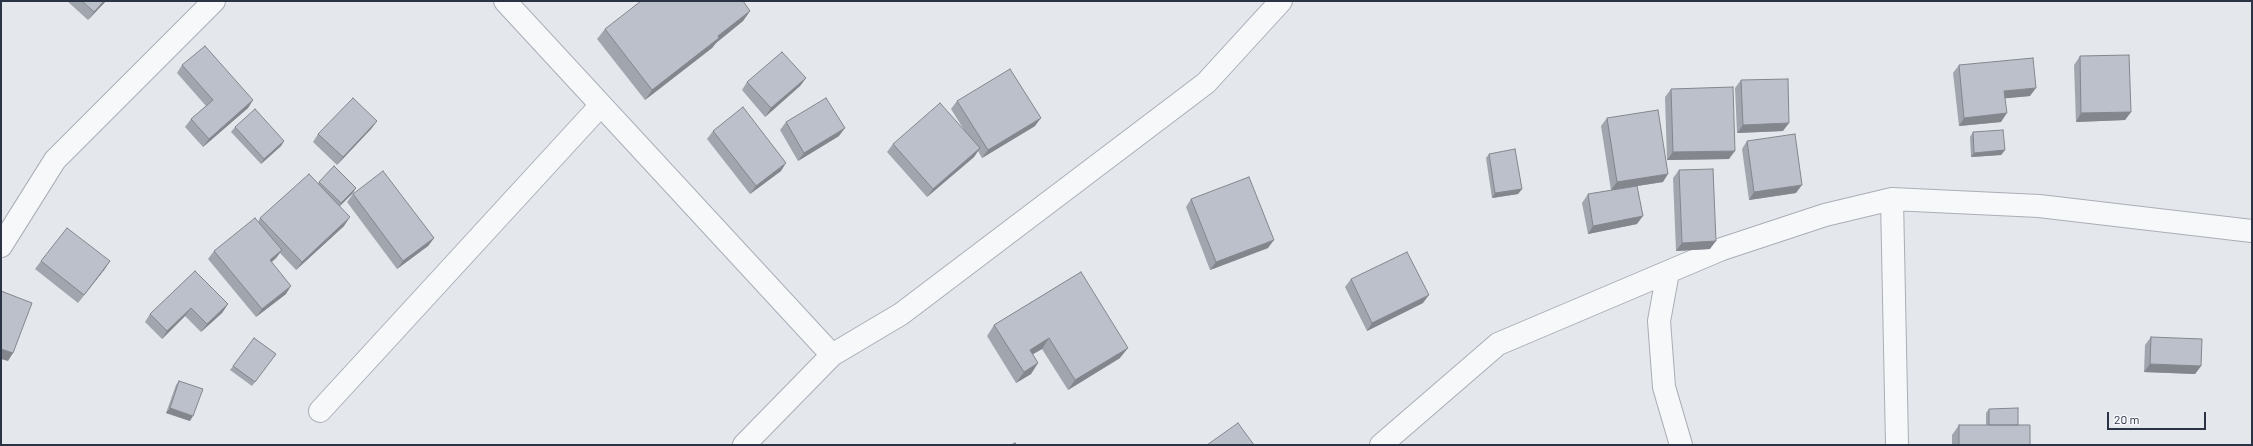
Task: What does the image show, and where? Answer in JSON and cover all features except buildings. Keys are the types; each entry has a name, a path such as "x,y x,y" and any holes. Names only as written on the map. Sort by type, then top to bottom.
{"street":[{"path":"1,246 55,160 214,1"},
{"path":"506,1 832,355"},
{"path":"744,445 832,355 902,314 1206,83 1281,1"},
{"path":"320,411 601,104"},
{"path":"1381,445 1498,344 1722,249 1817,217 1892,199 2039,206 2252,231"},
{"path":"1892,199 1898,445"},
{"path":"1668,272 1659,321 1664,387 1681,445"}]}
